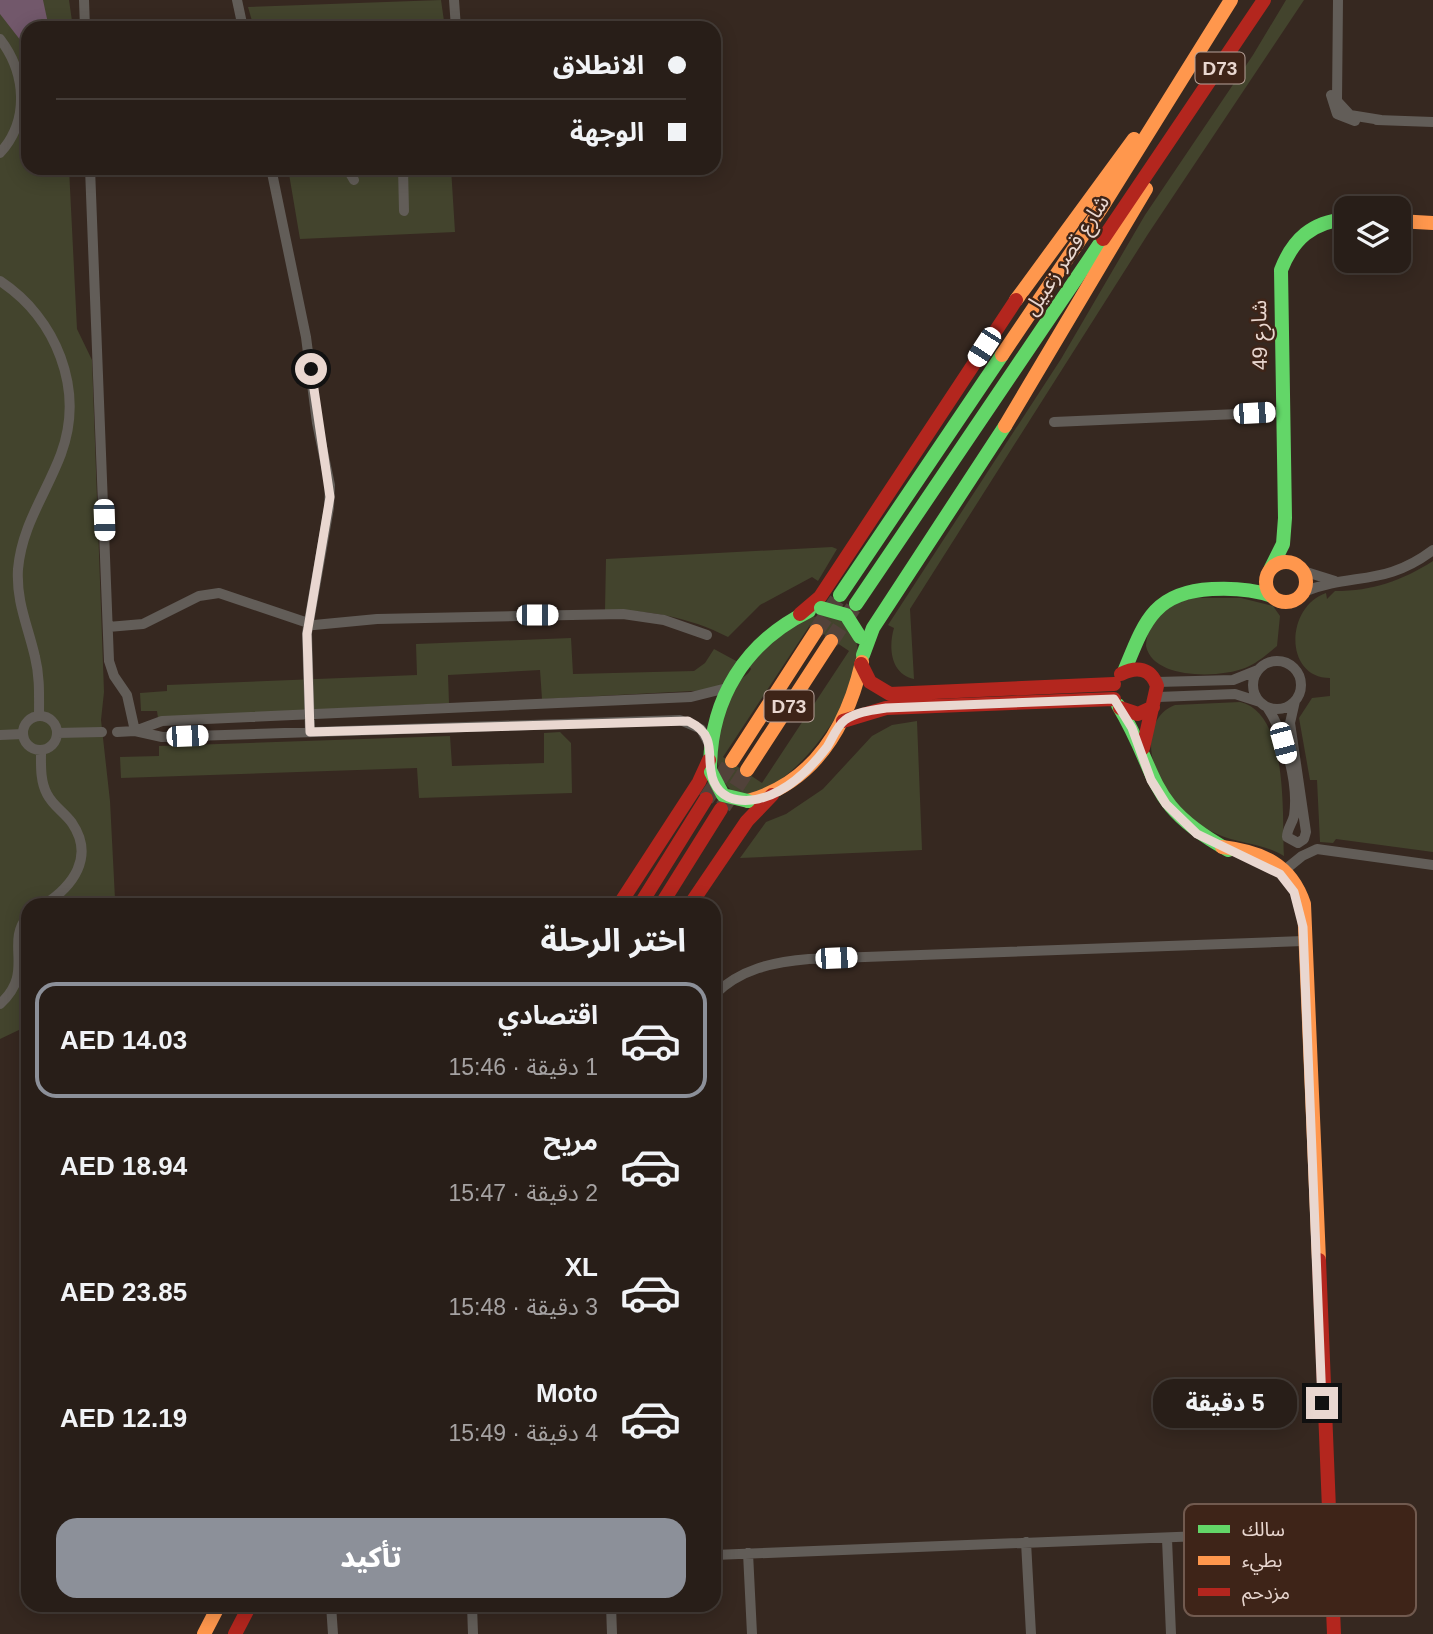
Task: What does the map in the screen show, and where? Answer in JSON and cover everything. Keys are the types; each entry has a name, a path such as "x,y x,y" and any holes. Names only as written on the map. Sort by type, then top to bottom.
{"main road":[{"name":"شارع قصر زعبيل","path":"840,595 998,364 1231,0"},
{"name":"شارع قصر زعبيل","path":"856,604 1265,0"},
{"path":"624,898 699,782 710,760 713,724 728,688 757,648 774,631 820,597 997,327 1124,150 1156,118"},
{"path":"695,898 747,821 772,795 809,768 843,721 857,688 862,660 873,628 1027,392 1163,159 1173,135"},
{"name":"شارع 49","path":"1270,570 1283,544 1285,518 1279,288 1287,254 1296,239 1314,225 1334,221"},
{"path":"1411,222 1433,223"},
{"name":"شارع 49","path":"1285,518 1290,543 1301,569"},
{"path":"1222,589 1252,581 1286,562 1301,569 1306,582 1303,592 1292,601 1281,601 1256,591 1222,589 1189,590 1166,599 1147,616 1136,638 1119,678 1116,702 1143,753 1151,780 1170,810 1197,834 1222,847 1266,855 1301,893 1327,1504"},
{"path":"1270,570 1267,587 1272,596"},
{"path":"800,614 821,608 836,610 849,617 860,637 862,660 870,682 890,694 1119,678 1134,668 1145,670"},
{"name":"D73","path":"732,761 816,631"},
{"path":"1136,638 1156,696 1144,734 1143,753"},
{"name":"D73","path":"747,770 831,641"},
{"path":"843,721 886,708 1116,702 1126,712 1138,715 1156,696"},
{"path":"710,760 723,795 748,801 772,795"},
{"path":"644,898 706,799"},
{"path":"665,898 721,809"},
{"path":"204,1634 215,1612"},
{"path":"235,1634 246,1612"},
{"path":"1333,1616 1334,1634"}],"street":[{"path":"84,0 85,21"},
{"path":"237,0 242,21"},
{"path":"454,0 456,21"},
{"path":"1338,0 1331,103 1337,114 1348,120 1433,122"},
{"path":"0,39 18,72 21,91"},
{"path":"0,153 15,130 21,102"},
{"path":"90,175 110,666 127,695 135,731"},
{"path":"272,175 307,345 317,423 330,485 329,509 308,624 310,732"},
{"path":"351,175 354,180"},
{"path":"402,175 404,211"},
{"path":"0,281 23,299 45,325 61,358 69,396 64,445 31,515 20,555 19,604 37,670 39,716"},
{"path":"1054,422 1281,411"},
{"path":"1303,592 1398,571 1433,550"},
{"path":"1301,569 1343,582"},
{"path":"108,627 151,621 199,596 212,593 233,596 308,624 377,618 623,614 664,620 707,635"},
{"path":"1156,696 1233,680 1275,661 1293,667 1301,686 1290,723 1306,832 1304,839 1298,843 1287,837 1294,811 1291,780 1280,733 1253,683 1258,670"},
{"path":"135,731 162,721 691,697 728,688"},
{"path":"1156,696 1235,694 1282,709 1295,701"},
{"path":"39,716 52,721 57,733 52,745 41,751 28,746 23,734 27,722 39,716"},
{"path":"117,732 135,731 162,737 680,720 701,729 710,760"},
{"path":"57,733 102,732"},
{"path":"0,735 23,734"},
{"path":"41,751 45,790 71,822 80,847 74,879 55,898"},
{"path":"1284,872 1302,856 1317,849 1433,864"},
{"path":"0,1004 18,979 18,937 21,931"},
{"path":"721,990 756,968 809,959 1303,934"},
{"path":"721,1555 1184,1538"},
{"path":"1167,1539 1171,1634"},
{"path":"1026,1542 1031,1634"},
{"path":"748,1553 752,1634"},
{"path":"331,1612 333,1634"},
{"path":"472,1612 473,1634"},
{"path":"611,1612 612,1634"}],"green space":[{"path":"0,0 69,0 72,21 21,21 21,175 69,175 77,329 92,360 104,692 101,720 110,801 115,898 21,898 21,1029 0,1039"},
{"path":"441,0 444,21 252,21 248,7"},
{"path":"1286,0 1304,0 1148,234 910,609 914,679 906,676 900,672 893,659 891,644 894,628 888,625 1061,359 1145,215 1253,55"},
{"path":"289,175 451,175 455,232 300,239"},
{"path":"832,547 837,549 818,581 812,577 760,605 728,637 699,624 668,616 605,610 606,559"},
{"path":"1433,561 1433,852 1336,839 1333,843 1320,842 1317,780 1310,780 1299,718 1312,698 1330,696 1330,678 1315,675 1304,667 1295,641 1297,626 1303,612 1313,601 1326,593 1327,599 1335,591 1386,584"},
{"path":"1194,598 1241,598 1273,606 1280,616 1277,646 1254,664 1220,674 1189,674 1161,665 1151,657 1146,646 1150,628 1168,608"},
{"path":"827,615 853,632 857,662 845,699 822,737 793,769 763,790 737,793 720,772 717,761 717,737 728,699 764,648 783,632 815,617","holes":["810,625 849,651 762,783 723,757"]},
{"path":"571,638 573,674 694,671 705,663 714,649 738,662 721,686 711,690 542,699 540,670 448,675 449,703 158,718 157,711 141,711 140,693 167,691 167,685 417,675 416,644"},
{"path":"1240,702 1256,710 1267,725 1275,745 1280,768 1284,856 1268,848 1217,834 1193,819 1171,797 1156,771 1152,757 1151,737 1154,725 1160,715 1169,708 1175,705"},
{"path":"917,721 922,850 740,858 766,822 786,814 823,789 872,736 892,725"},
{"path":"560,732 571,743 572,793 419,798 417,768 121,778 120,757 159,756 159,746 450,736 452,766 544,763 544,733"}],"shaded area":[{"path":"0,0 43,0 48,21 21,21 21,41 0,14"}],"tunnel":[{"path":"816,631 837,600"},
{"path":"831,641 855,605"},
{"path":"706,799 732,761"},
{"path":"723,807 747,770"}],"traffic: fast":[{"path":"1271,568 1283,544 1285,518 1281,270 1291,249 1305,234 1334,221"},
{"path":"856,604 1103,239"},
{"path":"840,595 1002,355"},
{"path":"863,655 873,628 1005,426"},
{"path":"1124,672 1153,613 1176,596 1212,589 1250,590 1272,596"},
{"path":"821,608 846,615 860,637"},
{"path":"710,770 716,720 724,697 736,676 750,656 767,639 809,611"},
{"path":"1118,705 1168,803 1201,834 1228,850"},
{"path":"711,772 723,795 748,801"}],"traffic: slow":[{"path":"1002,355 1102,207 1231,0"},
{"path":"1016,300 1134,139"},
{"path":"1005,426 1146,189"},
{"path":"1411,222 1433,223"},
{"path":"1286,562 1300,568 1306,582 1300,596 1286,602 1272,596 1266,582 1272,568 1286,562"},
{"path":"732,761 816,631"},
{"path":"747,770 831,641"},
{"path":"748,801 772,792 792,780 810,766 824,749 847,708 862,662"},
{"path":"1222,847 1250,852 1273,862 1291,879 1304,904 1319,1260"},
{"path":"204,1634 215,1612"}],"traffic: jam":[{"path":"1103,239 1264,0"},
{"path":"800,614 820,597 1016,300"},
{"path":"861,664 870,682 890,694 1114,684"},
{"path":"1121,674 1143,670 1151,675 1157,686 1143,748"},
{"path":"843,721 886,708 1114,699"},
{"path":"1120,708 1138,714 1153,707"},
{"path":"624,898 699,782 709,760"},
{"path":"695,898 747,821 772,795"},
{"path":"644,898 706,799"},
{"path":"665,898 721,809"},
{"path":"1319,1260 1329,1504"},
{"path":"235,1634 246,1612"},
{"path":"1333,1616 1334,1634"}],"route":[{"path":"311,369 330,497 307,634 310,732 688,721 701,729 708,741 711,772 717,789 731,799 748,801 772,795 791,784 819,757 843,721 864,712 886,708 1114,699 1138,740 1151,780 1175,816 1209,841 1274,869 1290,885 1297,901 1303,927 1322,1403"}]}
